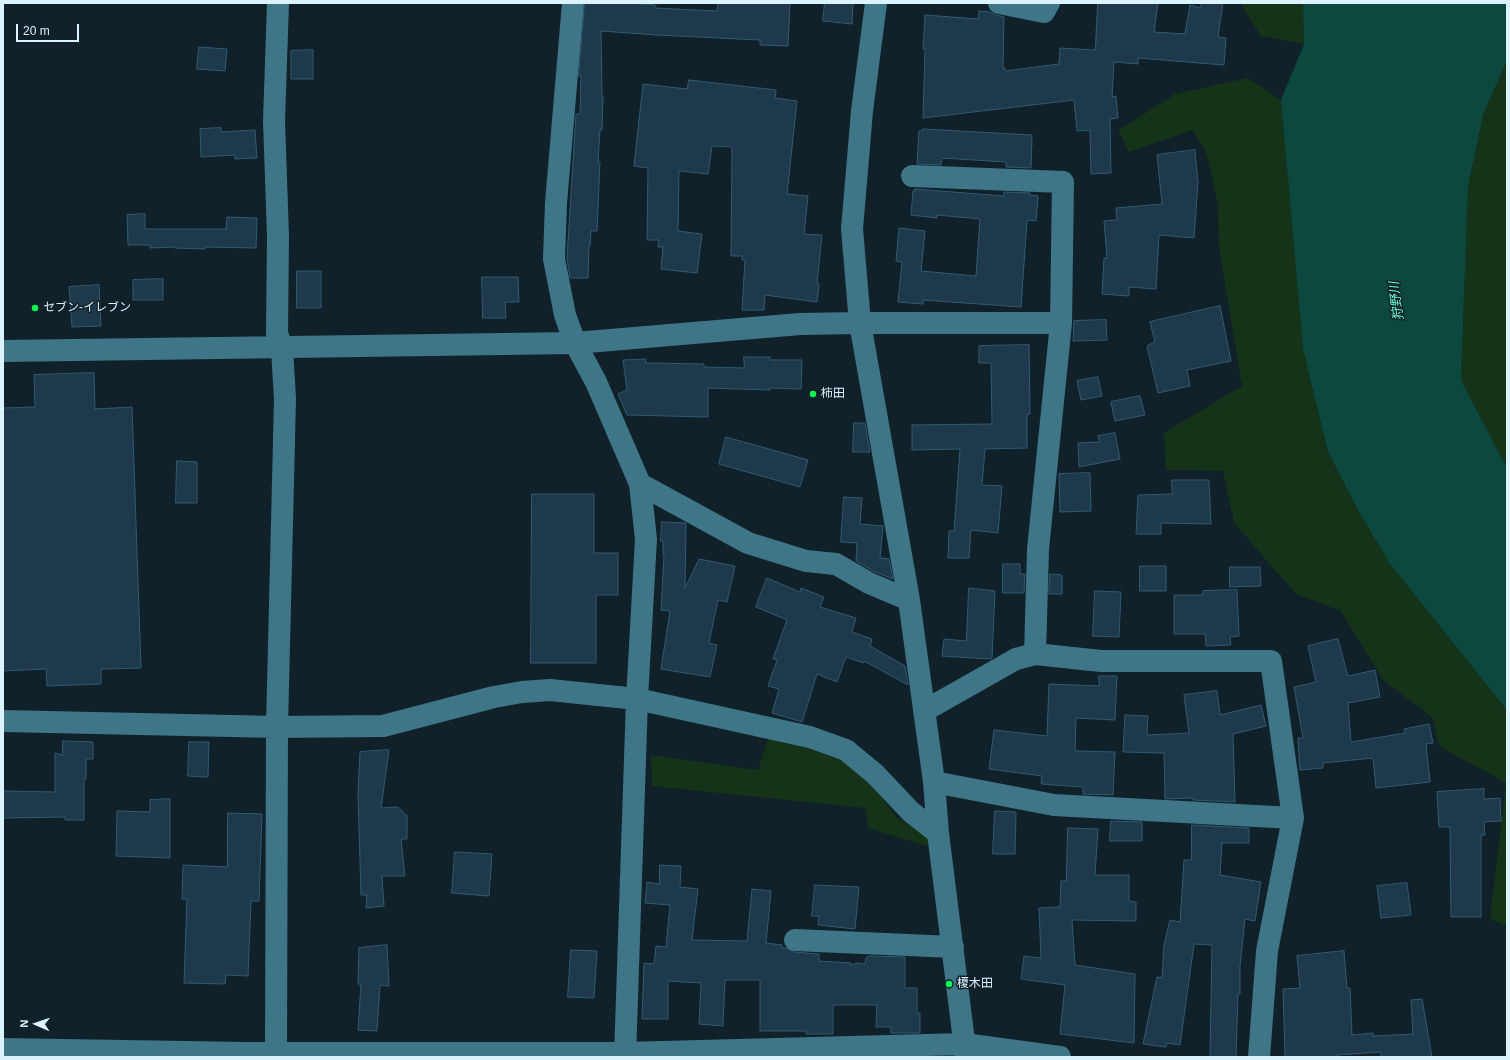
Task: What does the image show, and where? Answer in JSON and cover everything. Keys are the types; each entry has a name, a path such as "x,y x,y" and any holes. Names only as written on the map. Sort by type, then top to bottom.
{"street":[{"path":"276,1052 277,727 285,399 282,348 277,333 278,236 274,121 278,3"},
{"path":"573,3 556,203 554,259 565,315 575,344 596,382 640,484 646,539 637,699 625,1055"},
{"path":"876,3 862,111 852,229 860,322 909,600 934,782 938,833 965,1051"},
{"path":"999,3 1044,12 1049,3"},
{"path":"912,176 1063,182 1061,323 1038,549 1034,654"},
{"path":"3,351 575,344 800,324 860,322 1061,323"},
{"path":"640,484 748,543 806,561 836,564 869,583 909,600"},
{"path":"924,712 1016,659 1034,654 1101,661 1271,661 1293,818 1267,951 1259,1057"},
{"path":"3,721 277,727 383,726 494,697 522,692 550,690 637,699 810,737 846,750 875,774 911,812 938,833"},
{"path":"934,782 1054,805 1293,818"},
{"path":"795,940 953,947"},
{"path":"3,1049 245,1055 276,1052 625,1055 965,1051 1060,1057"}],"shaded area":[{"path":"1240,3 1303,3 1304,44 1261,36"},
{"path":"1507,60 1507,466 1461,380 1468,187 1483,115"},
{"path":"1248,78 1281,100 1303,349 1328,452 1359,512 1390,564 1507,710 1507,926 1490,919 1506,783 1439,746 1432,717 1383,680 1341,611 1296,594 1234,523 1223,471 1166,470 1164,433 1242,386 1219,247 1218,206 1207,154 1192,130 1129,152 1118,131 1175,94"},
{"path":"770,733 859,767 896,817 945,847 947,852 868,828 865,808 652,786 651,755 758,770"}],"water":[{"name":"狩野川","path":"1303,3 1507,3 1507,60 1483,115 1468,187 1461,380 1507,466 1507,710 1390,564 1359,512 1328,452 1303,349 1281,100 1304,44"}],"building":[{"path":"585,3 632,3 655,5 655,8 717,11 718,3 790,3 788,46 760,45 760,40 601,31 603,96 602,130 600,130 598,162 600,162 597,231 591,231 588,278 570,278 567,258 576,114 580,114 581,76 579,76"},
{"path":"825,3 853,3 852,24 823,21"},
{"path":"1098,3 1158,3 1154,32 1185,34 1190,5 1201,8 1201,3 1223,3 1218,37 1226,38 1224,65 1138,58 1138,64 1114,62 1112,97 1116,96 1118,118 1110,119 1111,173 1091,174 1090,130 1077,131 1074,100 923,118 925,49 923,49 925,15 978,19 979,11 990,12 1004,17 1003,68 1005,68 1005,71 1059,64 1060,48 1095,50"},
{"path":"199,47 227,49 225,71 197,69"},
{"path":"313,50 313,79 291,79 291,51"},
{"path":"689,80 776,90 775,98 797,101 787,194 808,196 804,234 822,235 817,283 819,284 817,302 765,295 764,310 742,310 745,260 742,260 742,256 731,256 732,147 712,146 708,174 679,171 678,231 702,234 697,273 661,269 663,247 658,247 659,240 647,240 648,168 634,166 643,84 687,89"},
{"path":"221,128 221,132 255,130 257,158 235,159 235,155 201,157 200,129"},
{"path":"923,129 1032,135 1031,168 1006,167 1006,162 942,158 941,165 917,164 919,131 922,131"},
{"path":"1195,150 1198,183 1194,238 1159,235 1156,289 1129,287 1129,296 1102,294 1104,258 1107,258 1104,221 1117,220 1116,208 1162,204 1157,155"},
{"path":"915,189 1004,196 1004,192 1030,193 1029,195 1038,196 1036,221 1027,220 1021,307 923,300 923,304 898,302 902,262 896,261 899,228 925,231 921,271 976,276 980,219 937,215 937,218 911,215 913,191 915,191"},
{"path":"145,214 145,229 226,229 227,217 257,218 256,248 150,248 150,245 128,245 127,215"},
{"path":"297,271 321,271 321,308 297,308"},
{"path":"482,277 518,277 519,302 505,302 506,318 483,318"},
{"path":"163,279 163,300 133,300 133,280"},
{"path":"99,285 101,326 72,327 69,287"},
{"path":"1220,306 1231,361 1187,370 1190,386 1158,393 1147,346 1155,342 1150,322"},
{"path":"1106,320 1107,340 1073,341 1074,321"},
{"path":"1029,345 1030,414 1027,415 1027,448 985,449 982,485 1002,486 998,533 971,530 969,558 948,558 949,531 954,531 960,449 912,450 912,425 992,424 991,363 979,363 979,346"},
{"path":"744,357 770,357 770,360 802,360 801,389 770,388 770,390 708,388 708,417 627,415 618,394 627,390 623,360 646,359 646,363 704,364 704,367 744,368"},
{"path":"94,373 95,409 132,407 141,668 101,669 101,684 47,686 46,669 3,671 3,408 35,407 34,375"},
{"path":"1098,377 1102,396 1081,400 1077,381"},
{"path":"1140,396 1145,415 1115,421 1111,402"},
{"path":"854,423 865,423 870,452 853,452"},
{"path":"1115,433 1120,459 1079,467 1078,443 1100,442 1098,436"},
{"path":"726,437 808,460 800,487 719,464"},
{"path":"177,461 197,462 197,503 176,503"},
{"path":"1090,473 1091,511 1060,512 1059,474"},
{"path":"1172,480 1209,480 1211,524 1161,523 1161,534 1136,534 1138,495 1172,494"},
{"path":"532,494 594,494 594,553 618,553 618,595 596,595 596,663 531,663"},
{"path":"844,497 862,498 860,524 883,526 880,558 889,559 893,579 875,572 856,561 857,543 841,542"},
{"path":"662,522 686,523 685,588 699,559 735,566 727,602 718,600 709,643 717,645 710,677 661,669 670,611 661,610 664,555 663,541 661,541"},
{"path":"1003,564 1020,564 1020,574 1025,574 1024,593 1003,593"},
{"path":"1140,566 1166,566 1166,591 1140,591"},
{"path":"1230,567 1260,567 1261,586 1230,587"},
{"path":"1050,574 1062,575 1062,594 1049,594"},
{"path":"767,578 800,592 801,588 824,597 820,607 856,618 852,632 872,639 870,646 905,666 908,685 864,661 864,663 846,657 837,682 817,674 802,722 772,713 779,689 768,686 777,660 773,659 787,620 756,607"},
{"path":"969,588 995,591 991,659 942,656 944,639 966,641"},
{"path":"1237,590 1239,636 1230,637 1231,645 1206,646 1205,634 1174,634 1174,595 1203,595 1203,591"},
{"path":"1095,591 1121,592 1119,637 1093,636"},
{"path":"1338,639 1348,676 1375,670 1380,697 1348,703 1351,742 1405,733 1404,729 1429,724 1433,743 1426,744 1430,782 1376,788 1373,758 1323,763 1323,768 1300,770 1298,738 1303,738 1294,687 1316,682 1308,646"},
{"path":"1099,676 1117,676 1115,720 1076,718 1075,751 1115,752 1113,795 1083,794 1083,787 1041,784 1042,776 989,769 994,730 1047,736 1049,684 1099,686"},
{"path":"1217,691 1220,715 1261,705 1266,726 1233,734 1235,802 1193,800 1193,798 1165,799 1164,753 1123,752 1125,715 1148,716 1147,735 1189,733 1184,695"},
{"path":"63,741 93,742 93,759 86,759 86,779 84,779 84,820 65,820 65,817 3,818 3,791 55,792 55,753 62,755"},
{"path":"189,742 209,742 208,777 188,776"},
{"path":"389,750 381,808 398,807 407,816 407,839 401,839 405,876 382,876 384,906 366,908 367,895 361,895 358,794 360,752"},
{"path":"1484,789 1484,799 1500,798 1501,821 1484,822 1485,835 1481,835 1481,917 1451,917 1450,827 1439,827 1437,792"},
{"path":"170,799 170,858 116,856 117,811 150,812 150,800"},
{"path":"995,811 1016,812 1015,854 993,854"},
{"path":"228,813 262,814 259,901 251,901 248,976 226,975 225,984 184,983 187,899 182,899 183,865 227,867"},
{"path":"1111,821 1142,822 1142,841 1110,841"},
{"path":"1192,825 1249,828 1249,843 1222,843 1220,875 1261,882 1255,921 1245,919 1240,966 1240,994 1238,994 1236,1057 1210,1057 1212,945 1194,944 1180,1045 1167,1043 1166,1047 1143,1044 1157,977 1162,978 1164,945 1170,920 1180,922 1184,860 1191,860"},
{"path":"1068,828 1098,829 1095,875 1129,875 1129,901 1136,902 1136,921 1072,920 1075,965 1135,974 1134,1043 1060,1034 1065,985 1021,979 1024,956 1041,958 1039,908 1060,907 1061,881 1066,881"},
{"path":"455,852 492,854 489,896 452,893"},
{"path":"660,865 681,866 680,887 698,889 692,940 747,941 752,889 771,891 766,943 782,945 782,948 786,948 794,952 819,954 819,961 851,963 851,966 856,963 865,964 866,958 869,956 905,957 905,988 917,988 917,1013 920,1013 920,1033 891,1033 891,1027 876,1027 877,1005 833,1005 833,1034 806,1034 806,1031 760,1031 760,980 725,980 723,1026 699,1024 701,983 668,981 668,1019 642,1019 644,963 654,964 656,946 666,947 670,905 645,903 647,882 659,884"},
{"path":"1407,883 1411,915 1381,918 1377,886"},
{"path":"815,885 859,887 855,929 818,925 819,916 812,916"},
{"path":"387,945 389,986 380,985 377,1031 358,1030 361,984 358,984 359,948"},
{"path":"571,950 597,951 594,998 568,997"},
{"path":"1344,951 1347,988 1350,988 1352,1035 1373,1033 1373,1036 1413,1034 1411,1000 1422,999 1432,1057 1381,1057 1381,1052 1337,1055 1337,1057 1285,1057 1283,989 1300,988 1297,956"}],"place":[{"name":"セブン-イレブン","path":"35,308"},
{"name":"柿田","path":"813,394"},
{"name":"榎木田","path":"949,984"}]}
